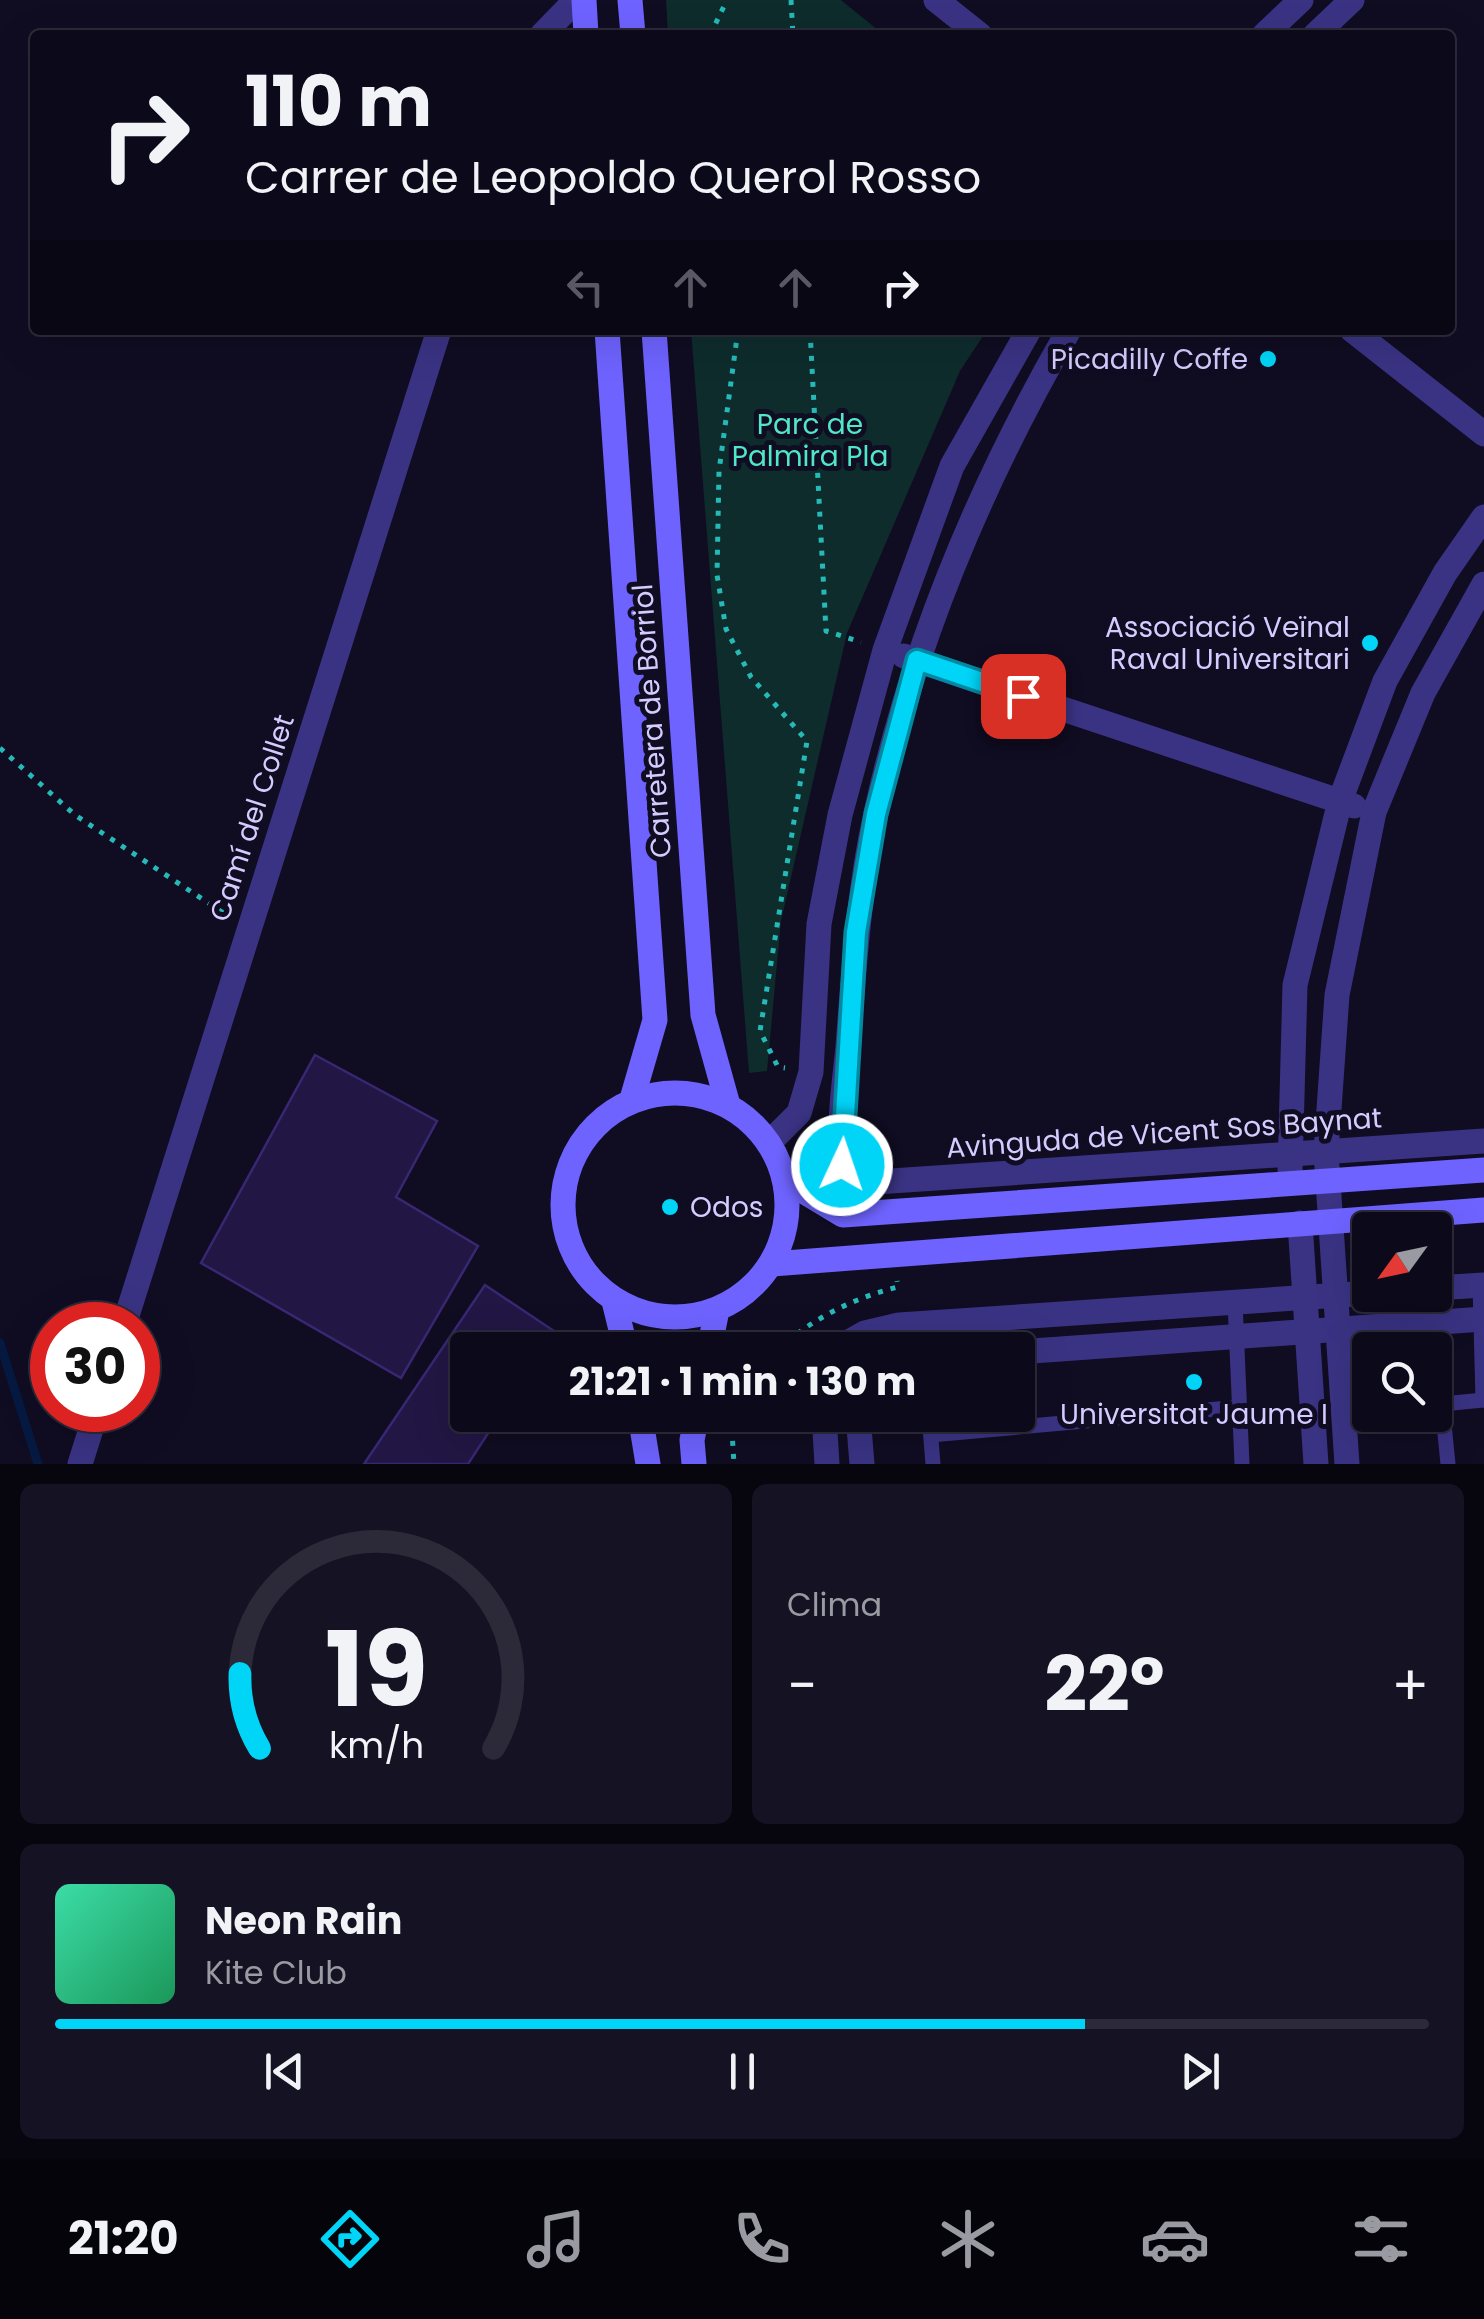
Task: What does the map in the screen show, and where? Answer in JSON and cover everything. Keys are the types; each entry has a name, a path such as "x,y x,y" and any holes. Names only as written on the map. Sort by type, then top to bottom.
{"main road":[{"path":"584,0 586,30"},
{"path":"630,0 633,30"},
{"name":"Carretera de Borriol","path":"607,335 655,1020 632,1099"},
{"name":"Carretera de Borriol","path":"654,335 703,1015 728,1105"},
{"path":"614,1301 665,1318 717,1310 748,1292 772,1264 786,1224 785,1180 769,1143 728,1105 681,1092 632,1099 583,1137 562,1194 573,1256 614,1301 622,1332"},
{"path":"785,1180 843,1215 1484,1170"},
{"path":"772,1264 1484,1210"},
{"path":"713,1332 717,1310"},
{"path":"643,1432 648,1464"},
{"path":"694,1432 694,1464"}],"street":[{"path":"547,30 576,0"},
{"path":"936,0 974,30"},
{"path":"1269,30 1301,0"},
{"path":"1320,30 1352,0"},
{"name":"Camí del Collet","path":"131,1302 437,335"},
{"path":"769,1143 799,1113 811,1072 820,924 840,814 884,650 952,466 1026,335"},
{"path":"917,660 989,485 1066,335"},
{"path":"1358,335 1484,434"},
{"path":"1291,1184 1295,985 1340,801 1385,680 1445,573 1484,517"},
{"path":"1348,1464 1326,1152 1337,995 1374,812 1423,693 1484,584"},
{"path":"884,650 1374,812"},
{"name":"Avinguda de Vicent Sos Baynat","path":"917,660 876,814 856,932 842,1165 849,1180 861,1184 1484,1141"},
{"path":"1300,1223 1316,1464"},
{"path":"1452,1287 1482,1285"},
{"path":"872,1332 922,1324 1352,1295"},
{"path":"1035,1351 1482,1319"},
{"path":"80,1464 90,1432"},
{"path":"825,1432 827,1464"},
{"path":"859,1432 862,1464"}],"lane":[{"path":"1448,1464 1442,1404 1484,1400 1482,1285"},
{"path":"1235,1302 1242,1464"},
{"path":"922,1324 923,1332"},
{"path":"931,1435 1240,1407"},
{"path":"931,1432 933,1464"}],"path":[{"path":"712,30 727,0"},
{"path":"792,0 794,30"},
{"path":"737,335 719,470 720,593 726,628 751,676 807,741 760,1031 778,1067 811,1072"},
{"path":"810,335 826,630 884,650"},
{"path":"0,748 75,815 218,912 248,926"},
{"path":"800,1332 858,1297 898,1287 895,1252"},
{"path":"732,1432 734,1464"}],"green space":[{"path":"666,0 841,0 878,30 668,30"},
{"name":"Parc de Palmira Pla","path":"691,335 984,335 960,371 847,633 781,921 767,1071 749,1073"}],"building":[{"path":"315,1055 437,1121 396,1197 478,1246 401,1378 201,1263"},
{"path":"485,1285 554,1331 553,1332 453,1332"},
{"path":"450,1337 450,1432 489,1432 468,1464 364,1464"}],"waterway":[{"path":"0,1343 38,1464"}],"place":[{"name":"Picadilly Coffe","path":"1268,359"},
{"name":"Associació Veïnal Raval Universitari","path":"1370,643"},
{"name":"Odos","path":"670,1207"},
{"name":"Universitat Jaume I","path":"1194,1382"}],"route":[{"path":"842,1165 856,932 876,814 917,660 1023,696"}]}
